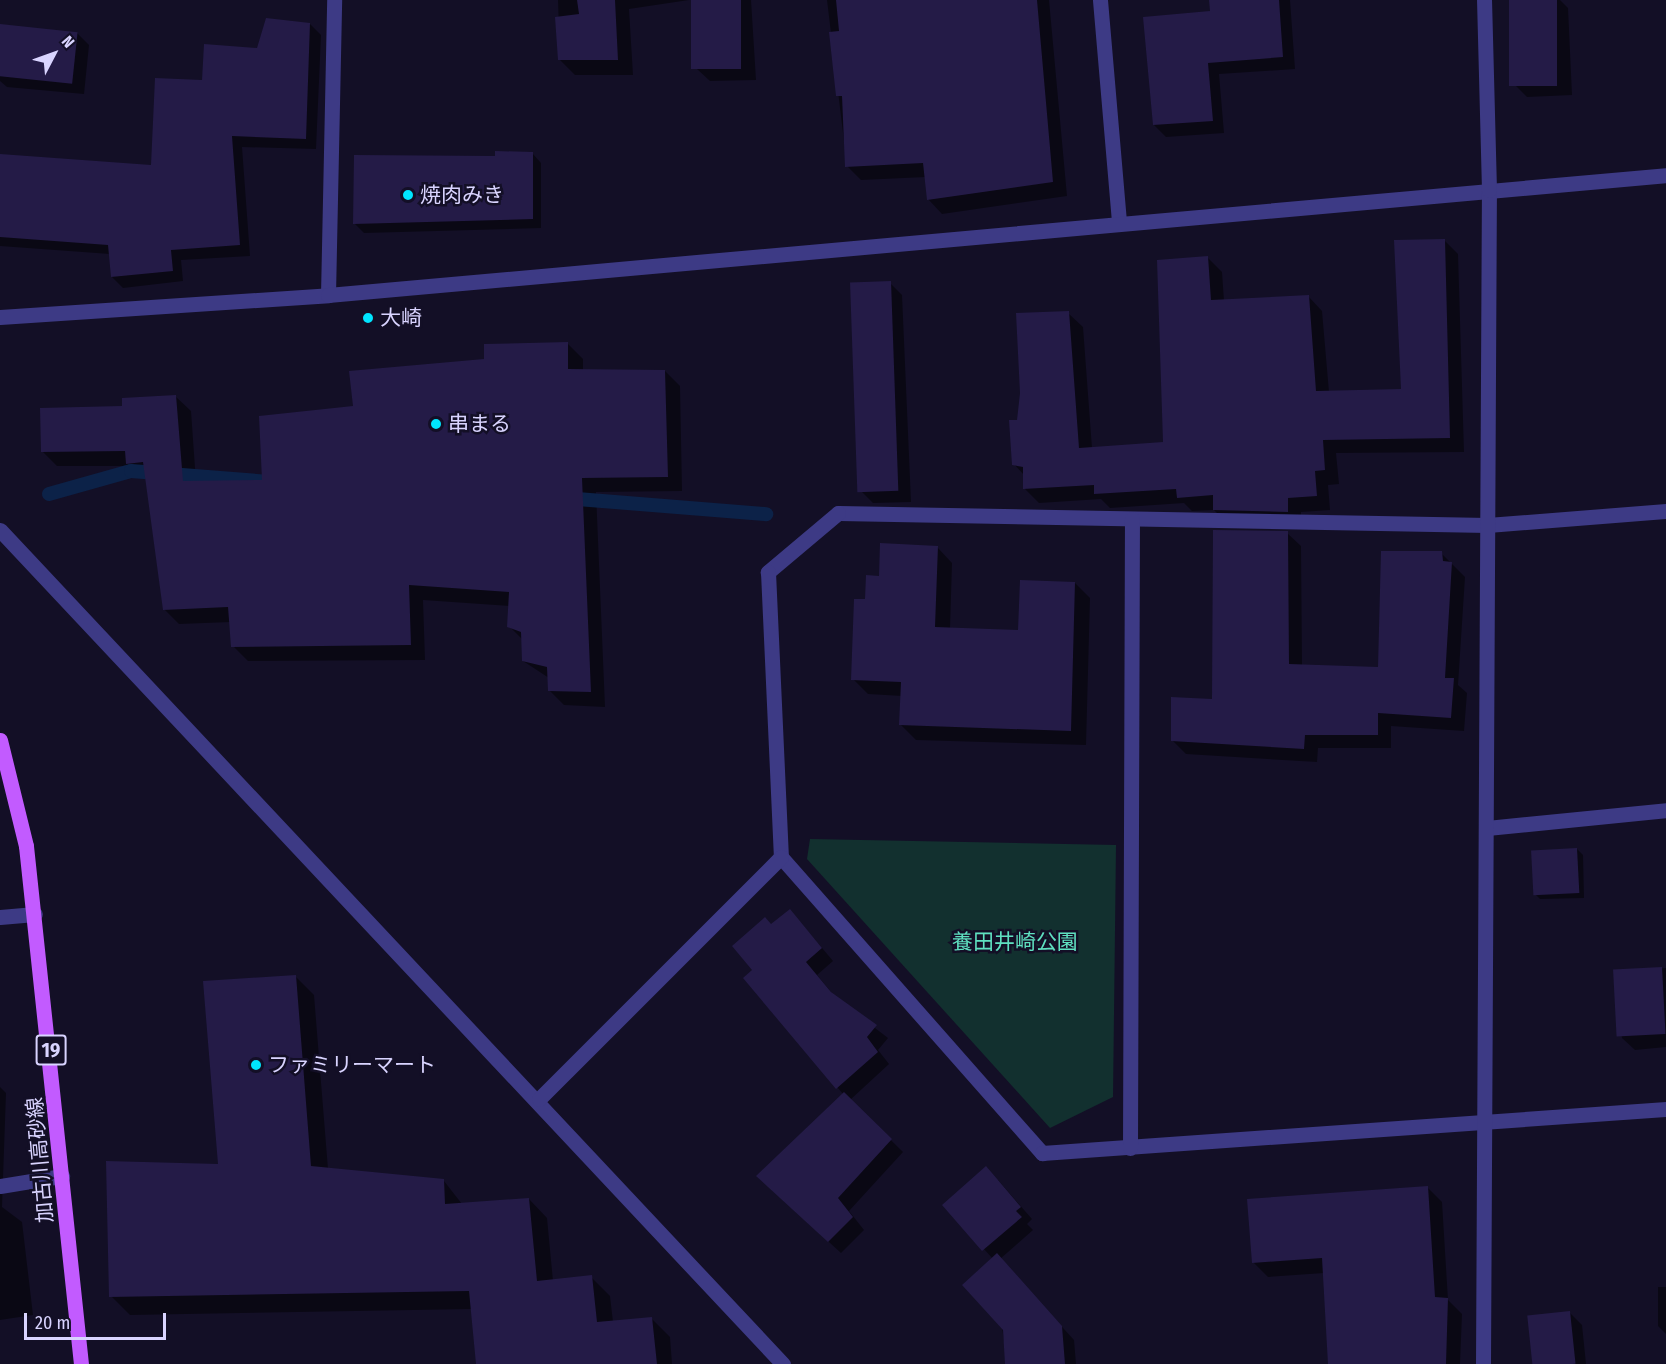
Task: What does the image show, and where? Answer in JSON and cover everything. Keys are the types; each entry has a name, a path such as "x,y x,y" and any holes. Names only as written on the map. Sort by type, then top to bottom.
{"main road":[{"name":"加古川高砂線","path":"0,740 26,846 35,914 81,1364"}],"street":[{"path":"328,295 334,0"},
{"path":"1100,0 1119,223"},
{"path":"1483,1364 1489,190 1484,0"},
{"path":"0,317 328,295 1666,175"},
{"path":"1666,511 1488,525 838,513 768,572 781,857 1041,1153 1485,1124 1666,1109"},
{"path":"1130,1148 1131,519"},
{"path":"0,530 539,1099 783,1364"},
{"path":"1487,828 1666,810"},
{"path":"539,1099 781,857"},
{"path":"0,917 35,914"},
{"path":"0,1186 62,1176"}],"green space":[{"name":"養田井崎公園","path":"810,839 1116,845 1113,1097 1050,1128 807,859"}],"building":[{"path":"577,0 615,0 618,60 558,60 555,17 579,14"},
{"path":"691,0 741,0 741,69 691,69"},
{"path":"836,0 1037,0 1053,182 927,200 923,163 845,167 842,96 836,96 829,32 839,31"},
{"path":"1209,0 1279,0 1283,57 1208,63 1213,121 1153,125 1143,17 1210,11"},
{"path":"1509,0 1557,0 1557,86 1509,86"},
{"path":"266,18 310,23 306,139 232,136 240,245 171,250 173,271 111,277 108,245 0,237 0,154 151,165 155,78 202,80 204,44 257,48"},
{"path":"0,24 78,32 72,84 0,76"},
{"path":"495,151 533,152 533,219 353,224 354,155 495,156"},
{"path":"1445,239 1450,438 1323,440 1325,470 1315,471 1317,496 1288,498 1288,512 1213,510 1213,495 1177,498 1176,489 1094,494 1094,485 1023,489 1023,467 1012,465 1009,420 1017,420 1020,393 1016,313 1069,311 1079,448 1163,442 1157,260 1208,256 1211,300 1309,295 1316,391 1401,389 1394,240"},
{"path":"891,281 898,491 857,492 850,282"},
{"path":"568,342 568,369 665,370 668,477 582,478 591,692 548,691 547,667 522,661 521,632 507,627 509,592 409,585 411,645 231,647 228,607 163,610 143,462 126,464 125,451 41,452 40,408 122,406 122,398 176,395 183,481 262,480 259,416 353,406 349,371 484,359 484,344"},
{"path":"1213,530 1288,531 1289,664 1378,667 1381,551 1442,551 1443,561 1452,562 1445,678 1454,678 1451,718 1378,713 1378,735 1305,735 1304,749 1171,741 1171,697 1212,699"},
{"path":"880,543 938,546 935,627 1018,630 1020,580 1075,582 1071,731 899,725 901,682 851,680 854,599 865,599 866,575 879,576"},
{"path":"1577,848 1579,893 1533,895 1531,850"},
{"path":"790,909 822,948 806,962 831,992 877,1025 867,1037 878,1052 836,1089 743,978 752,970 732,946 765,917 771,924"},
{"path":"1662,967 1666,1034 1617,1036 1613,970"},
{"path":"296,975 311,1166 444,1179 445,1204 529,1198 537,1281 592,1275 597,1322 652,1317 657,1364 476,1364 469,1291 109,1297 106,1161 218,1164 203,981"},
{"path":"844,1092 892,1139 838,1198 853,1217 828,1242 756,1176"},
{"path":"986,1166 1021,1207 1016,1211 1022,1217 982,1251 942,1205"},
{"path":"1428,1186 1435,1297 1448,1298 1446,1364 1328,1364 1322,1258 1252,1263 1247,1199"},
{"path":"997,1253 1062,1326 1065,1364 1005,1364 1003,1330 962,1285"},
{"path":"1570,1311 1576,1364 1532,1364 1527,1315"}],"waterway":[{"path":"49,494 131,471 270,482"},
{"path":"565,498 766,514"}],"place":[{"name":"焼肉みき","path":"408,195"},
{"name":"大崎","path":"368,318"},
{"name":"串まる","path":"436,424"},
{"name":"ファミリーマート","path":"256,1065"}]}
